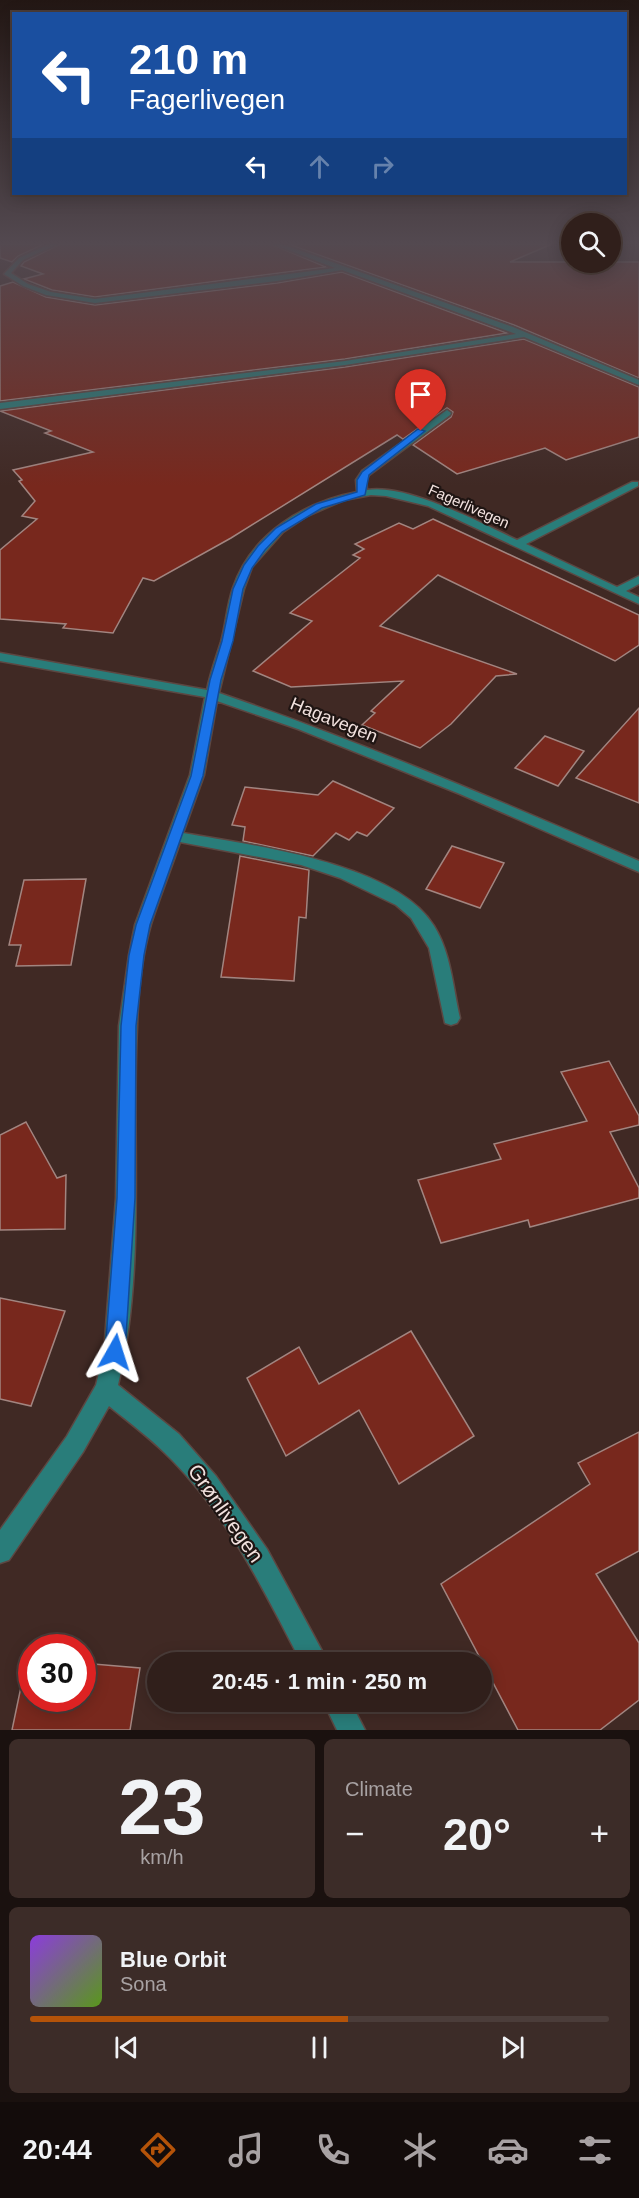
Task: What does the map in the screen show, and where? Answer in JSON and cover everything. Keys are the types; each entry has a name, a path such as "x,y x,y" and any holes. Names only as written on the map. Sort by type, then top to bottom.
{"street":[{"path":"497,325 639,383"},
{"path":"0,406 345,363 525,335"},
{"path":"0,1551 75,1444 106,1389 115,1352 120,1303 126,1198 129,1026 137,955 143,925 197,776 238,589 247,567 261,548 279,530 303,514 341,498 362,493 362,480 365,473 447,413"},
{"path":"518,544 635,484"},
{"name":"Fagerlivegen","path":"362,493 386,493 414,499 518,544 639,601"},
{"path":"618,591 639,579"},
{"name":"Hagavegen","path":"0,657 213,695 303,726 465,791 639,867"},
{"path":"174,836 303,860 345,874 402,901 429,929 437,948 452,1018"},
{"name":"Grønlivegen","path":"106,1389 188,1459 230,1511 269,1576 310,1652"},
{"path":"342,1712 351,1730"}],"building":[{"path":"0,325 485,325 507,333 345,359 0,401"},
{"path":"513,325 639,325 639,378 514,325"},
{"path":"524,339 639,387 639,437 566,460 545,448 457,474 413,445 451,417 453,412 447,408 403,439 397,435 231,538 154,581 143,578 113,633 63,628 66,624 0,619 0,550 37,519 22,516 35,501 13,470 93,452 45,433 51,431 0,411 345,367"},
{"path":"433,519 639,615 639,645 615,661 438,575 380,626 517,674 496,676 451,724 420,748 362,725 375,713 371,711 403,681 291,687 253,671 312,621 290,613 360,558 353,555 364,549 355,544 399,523 413,529"},
{"path":"639,708 639,803 576,778"},
{"path":"545,736 584,751 558,786 515,768"},
{"path":"333,781 394,808 367,836 357,832 349,840 336,833 313,856 243,841 245,827 232,825 245,787 318,795"},
{"path":"452,846 504,863 480,908 426,889"},
{"path":"240,856 309,870 306,918 299,917 294,981 221,977"},
{"path":"86,879 71,965 16,966 21,945 9,945 24,880"},
{"path":"609,1061 639,1116 639,1125 610,1132 639,1188 639,1198 530,1227 528,1220 441,1243 418,1180 501,1159 494,1144 587,1121 561,1072"},
{"path":"26,1122 57,1178 66,1175 65,1229 0,1230 0,1135"},
{"path":"0,1298 65,1311 31,1406 0,1399"},
{"path":"411,1331 474,1436 399,1484 359,1410 286,1456 247,1378 299,1347 319,1384"},
{"path":"639,1432 639,1551 596,1574 639,1643 639,1700 600,1730 518,1730 492,1681 492,1652 477,1652 441,1584 590,1484 578,1463"},
{"path":"96,1664 140,1668 130,1730 12,1730 18,1701 18,1712 96,1712"}],"route":[{"path":"115,1352 126,1198 129,1026 137,955 143,925 197,776 209,722 215,680 227,641 238,589 247,567 261,548 279,530 319,506 362,493 360,488 365,473 421,431"}]}
